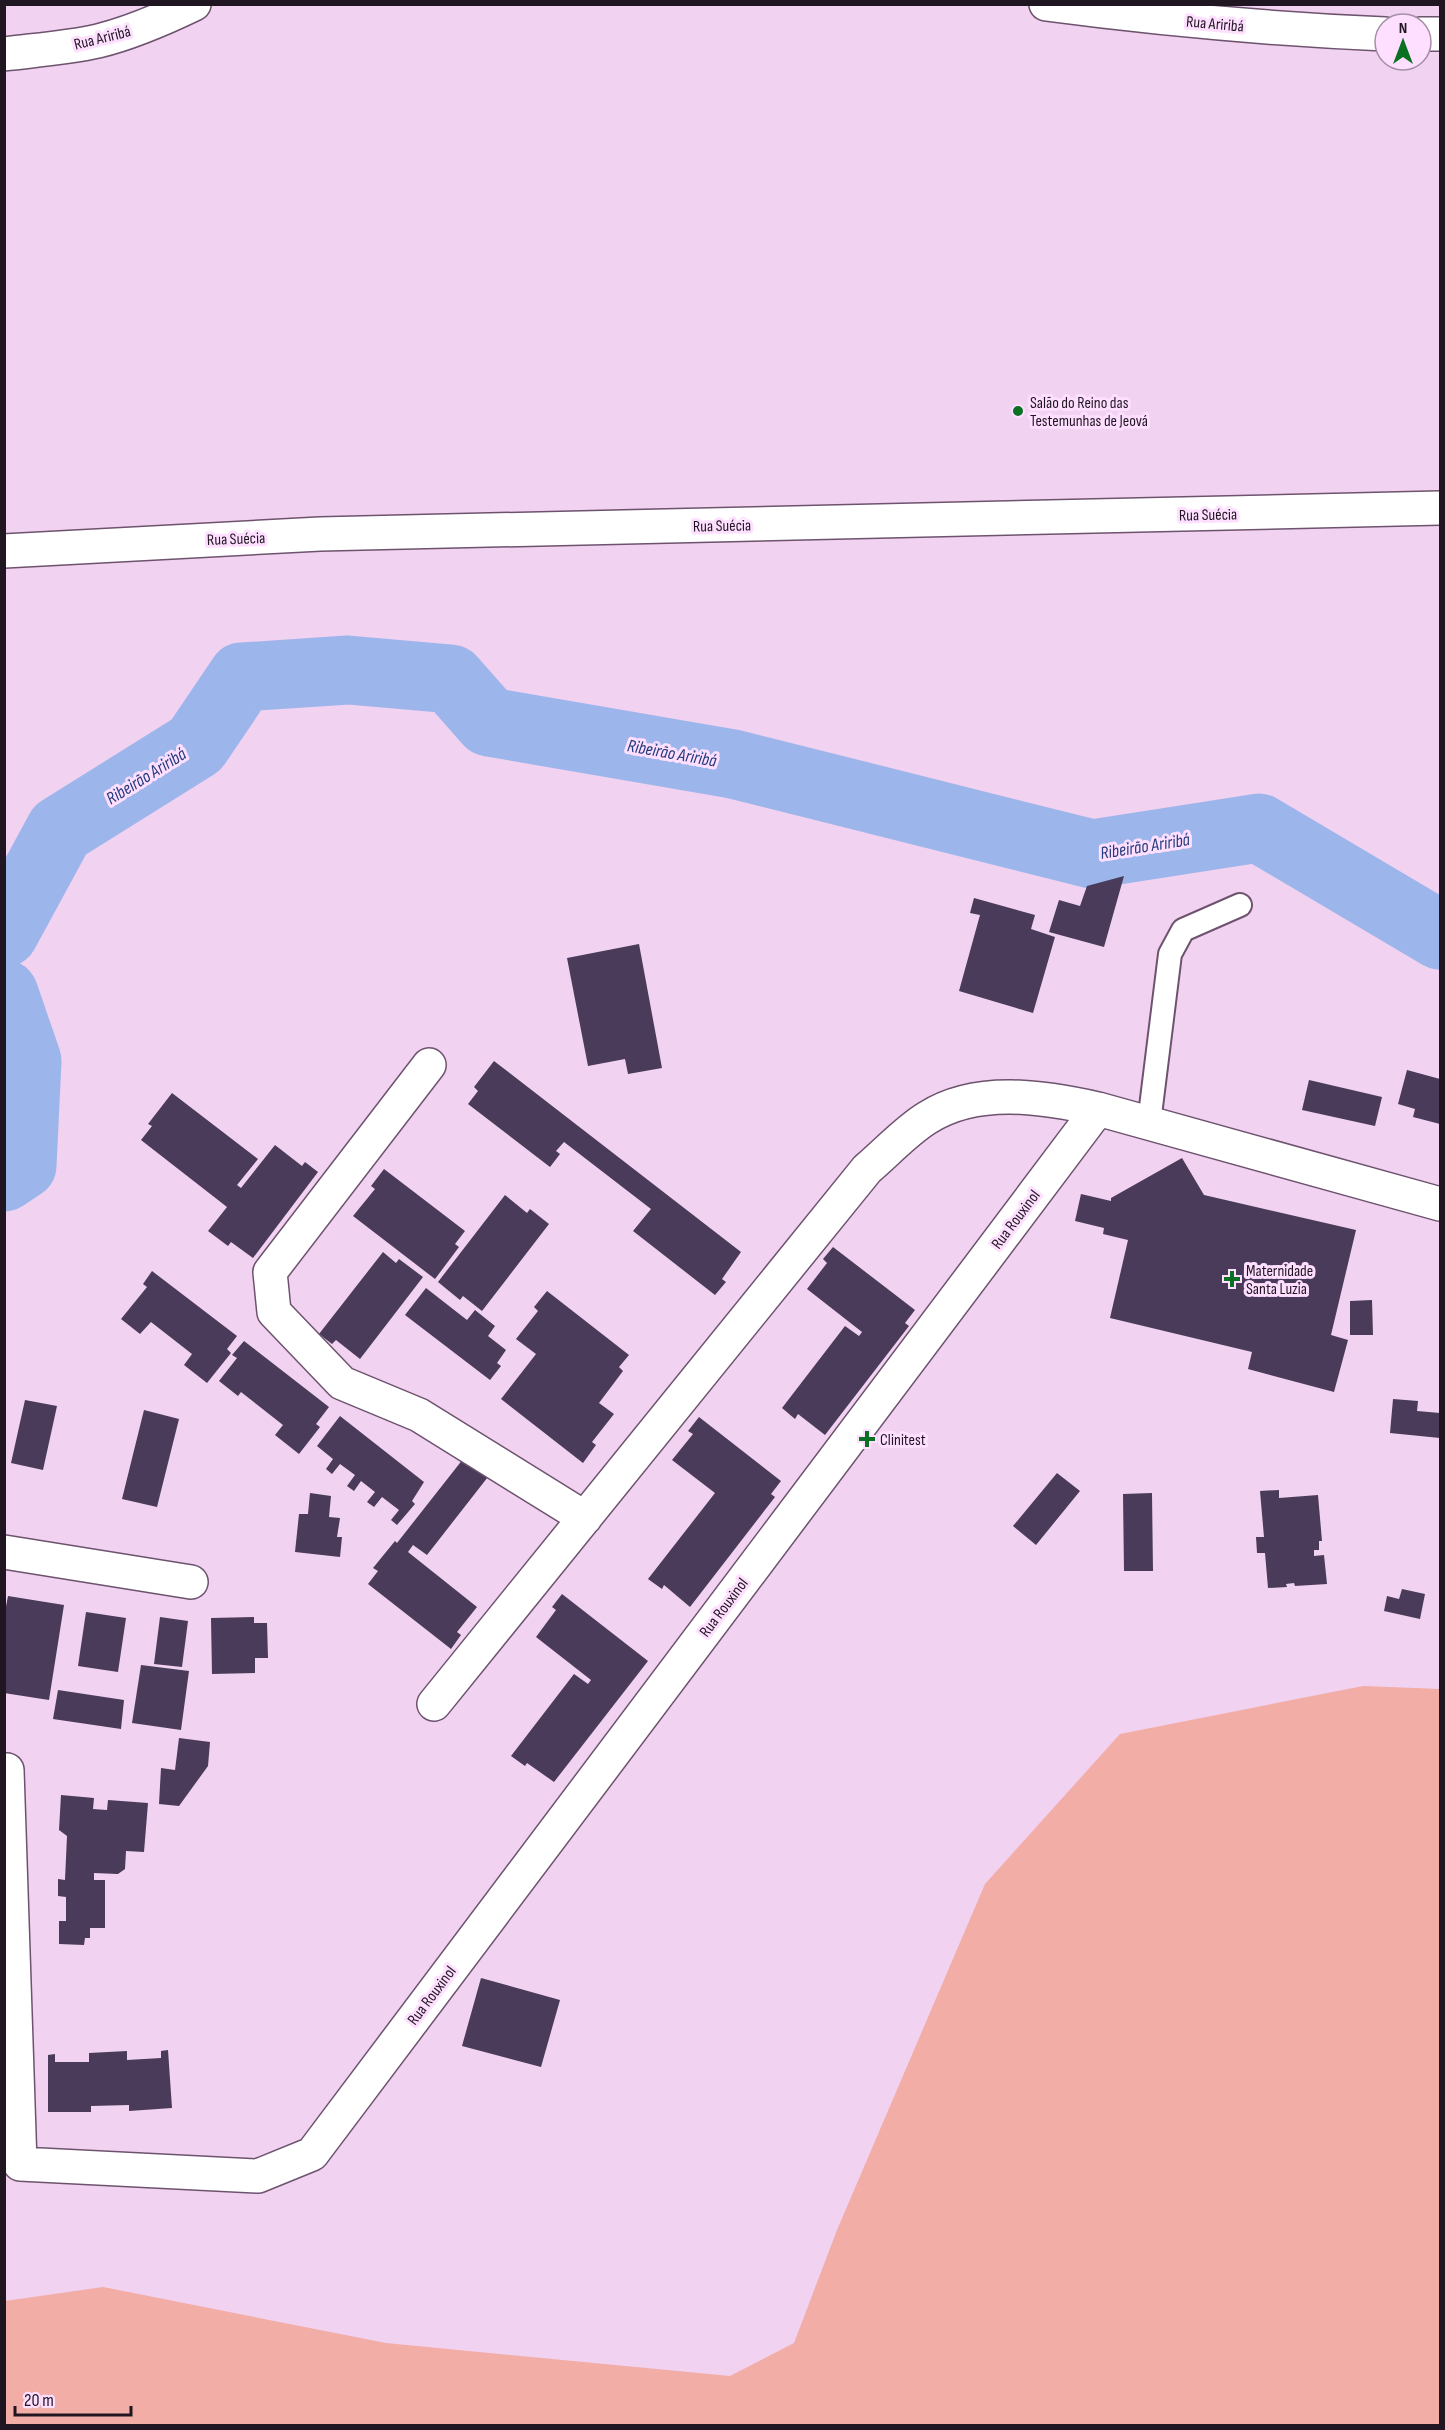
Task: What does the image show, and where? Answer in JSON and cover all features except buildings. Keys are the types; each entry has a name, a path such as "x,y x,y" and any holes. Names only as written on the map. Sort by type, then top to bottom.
{"street":[{"name":"Rua Ariribá","path":"4,54 97,41 149,25 194,4"},
{"name":"Rua Ariribá","path":"1046,4 1185,21 1305,31 1373,34"},
{"name":"Rua Suécia","path":"4,551 320,534 1440,508"},
{"path":"429,1065 270,1272 274,1312 342,1383 419,1415 585,1518"},
{"path":"434,1704 867,1169 926,1119 951,1105 1020,1097 1056,1100 1098,1108 1440,1204"},
{"name":"Rua Rouxinol","path":"7,1770 21,2164 258,2175 312,2154 1098,1108"},
{"path":"4,1552 191,1582"}],"lane":[{"path":"1149,1123 1170,954 1184,930 1240,904"}],"shaded area":[{"path":"1363,1686 1440,1689 1440,2425 5,2425 5,2301 103,2287 386,2343 730,2376 794,2343 837,2230 985,1884 1120,1734"}],"waterway":[{"name":"Ribeirão Ariribá","path":"4,933 60,830 196,745 242,677 348,670 451,679 489,722 733,764 1092,854 1259,828 1440,935"},
{"name":"Ribeirão Ariribá","path":"4,994 27,1061 22,1165 4,1177"}],"place":[{"name":"Salão do Reino das Testemunhas de Jeová","path":"1018,411"},
{"name":"Maternidade Santa Luzia","path":"1232,1279"},
{"name":"Clinitest","path":"867,1439"}]}
